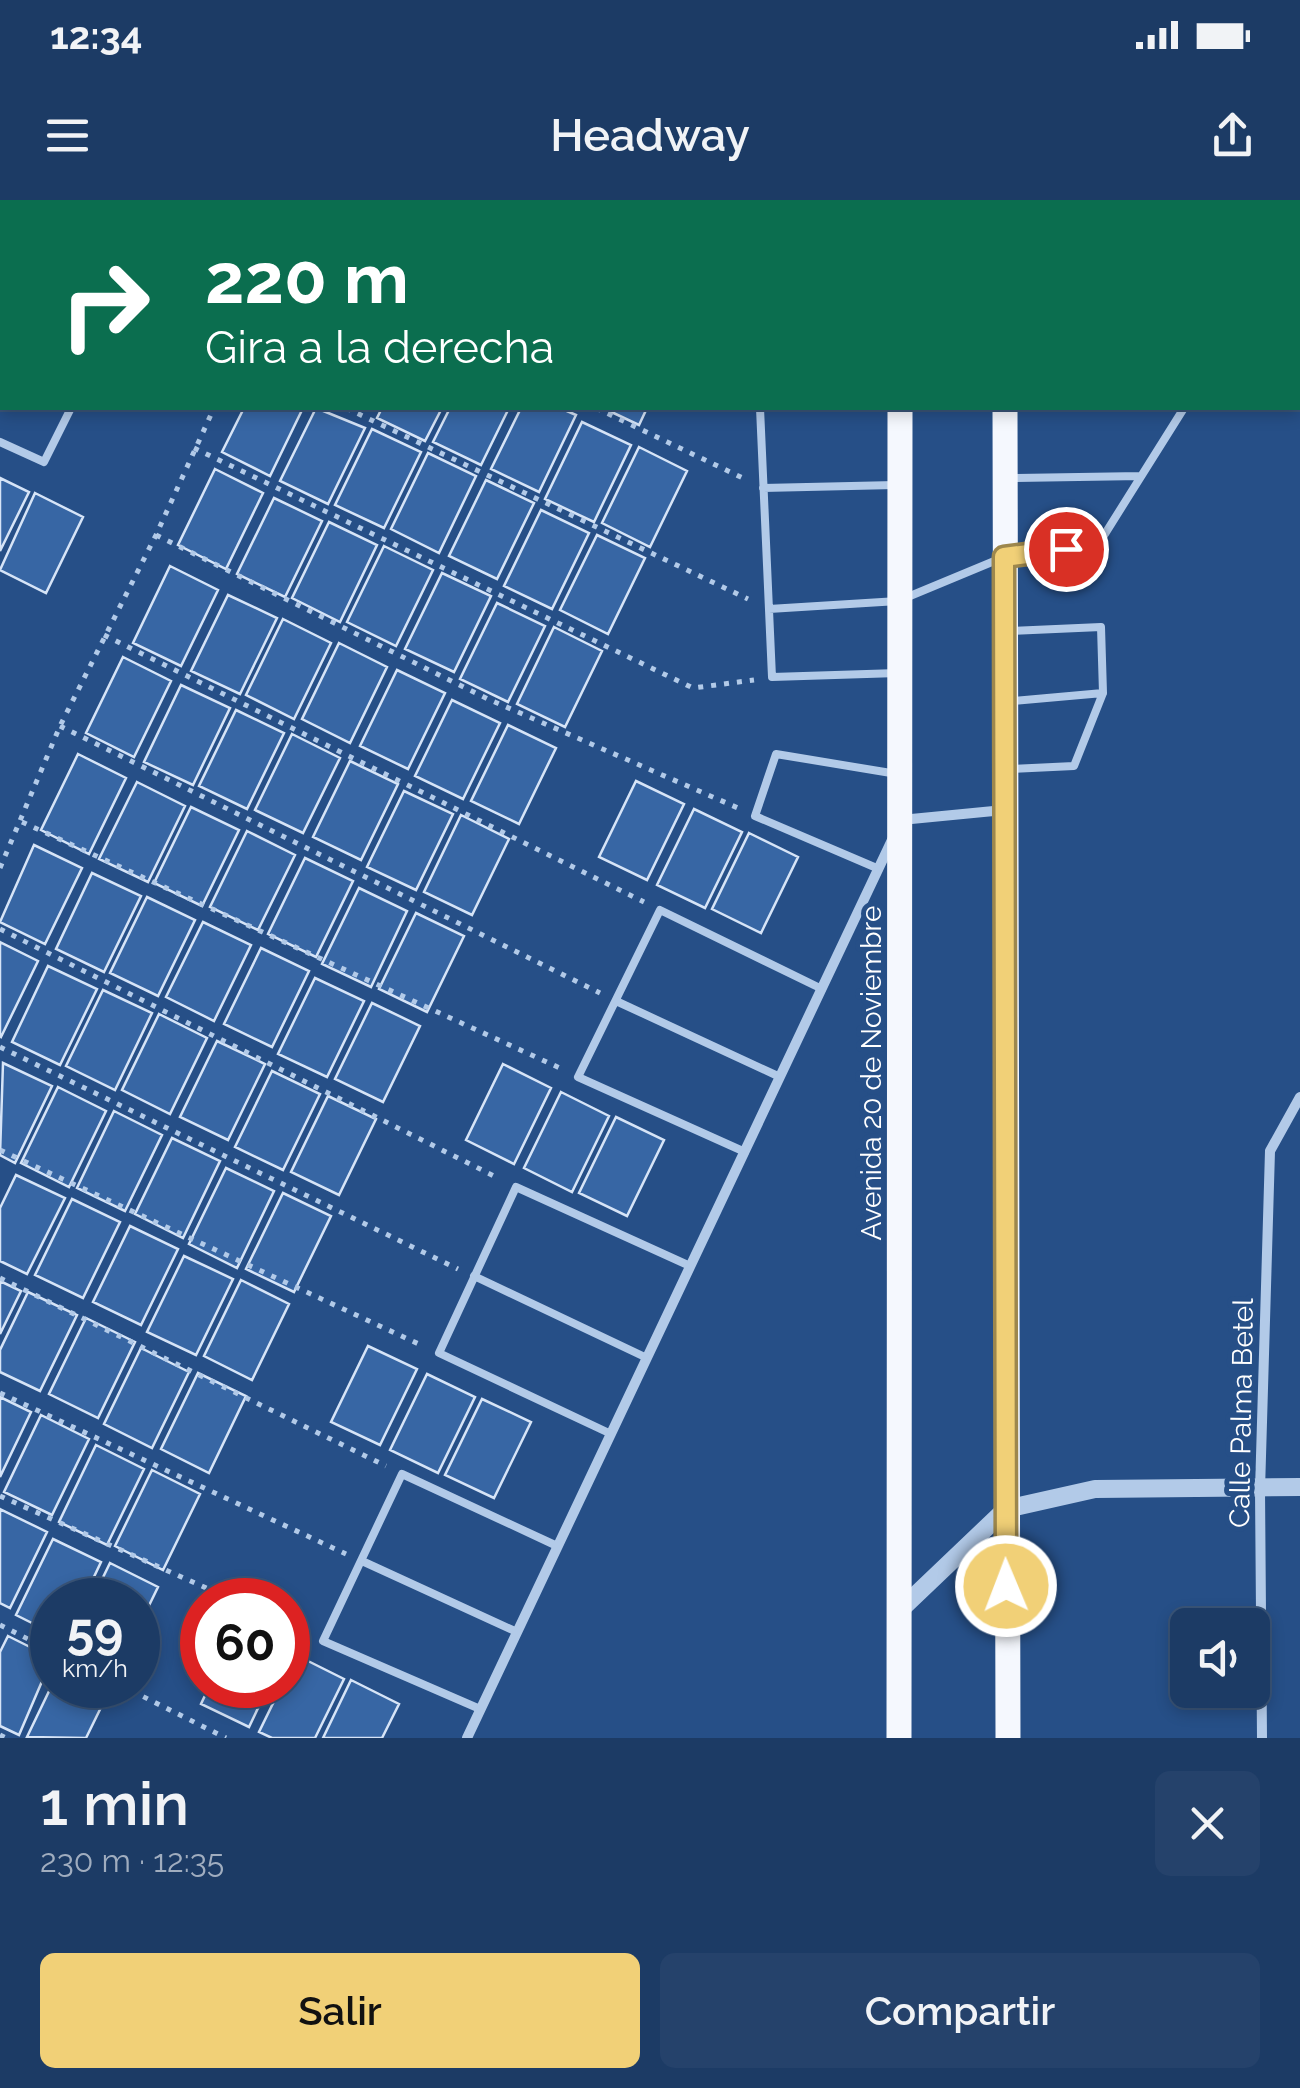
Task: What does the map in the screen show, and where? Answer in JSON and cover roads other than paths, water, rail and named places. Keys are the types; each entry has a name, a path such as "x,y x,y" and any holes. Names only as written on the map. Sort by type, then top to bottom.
{"main road":[{"name":"Avenida 20 de Noviembre","path":"899,1738 900,410"},
{"path":"1004,410 1008,1738"}],"street":[{"path":"467,1738 901,820 1005,810"},
{"name":"Calle Palma Betel","path":"1262,1738 1260,1490 1270,1152 1300,1097"},
{"path":"899,1611 1006,1509 1095,1489 1300,1487"}],"lane":[{"path":"0,442 44,462 70,410"},
{"path":"760,410 772,677 900,672"},
{"path":"769,609 898,601 1004,557 1098,545 1183,410"},
{"path":"1004,478 1141,476"},
{"path":"764,488 900,484"},
{"path":"1005,631 1100,626 1103,693 1074,766 1005,770"},
{"path":"1005,702 1103,693"},
{"path":"879,869 755,816 776,754 901,775"},
{"path":"746,1152 578,1077 660,910 822,989"},
{"path":"616,1000 780,1078"},
{"path":"609,1433 440,1353 516,1187 690,1266"},
{"path":"474,1276 647,1358"},
{"path":"480,1709 323,1640 402,1474 556,1546"},
{"path":"362,1561 517,1632"}]}
